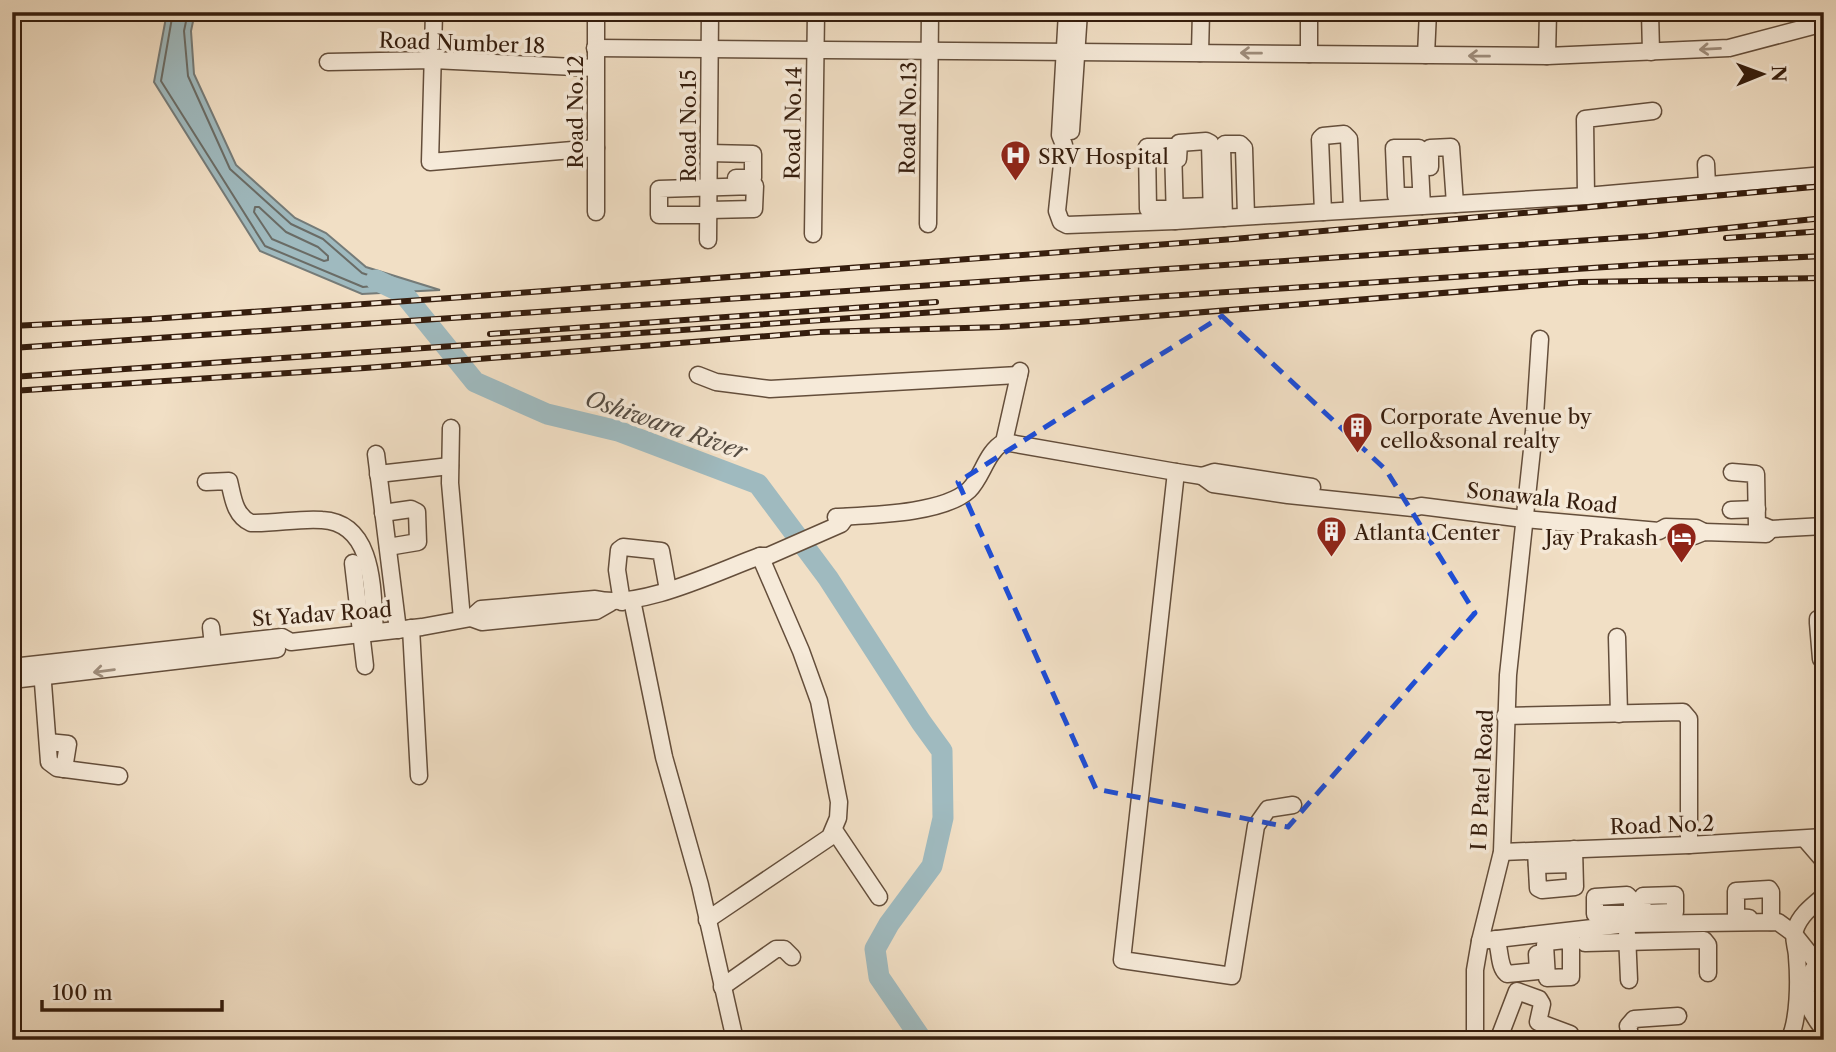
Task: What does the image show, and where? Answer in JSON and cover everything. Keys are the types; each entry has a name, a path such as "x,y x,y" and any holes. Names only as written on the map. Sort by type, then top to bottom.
{"street":[{"path":"434,12 430,162 596,148"},
{"name":"Road No.12","path":"596,12 596,212"},
{"name":"Road No.15","path":"708,240 712,153 710,12"},
{"name":"Road No.14","path":"813,234 816,12"},
{"name":"Road No.13","path":"928,224 930,12"},
{"path":"1067,12 1071,52 1070,137 1064,145 1057,216 1068,225 1218,210 1246,216 1352,210 1422,201 1586,196 1824,175"},
{"path":"1071,52 1079,12"},
{"path":"1200,12 1200,53"},
{"path":"1309,54 1310,12"},
{"path":"1426,55 1428,12"},
{"path":"1547,56 1548,12"},
{"path":"1650,12 1651,52"},
{"path":"595,48 1547,56 1729,48 1824,23"},
{"name":"Road Number 18","path":"328,61 433,60 595,68"},
{"path":"1586,196 1585,119 1653,111"},
{"path":"1323,212 1320,139 1323,136 1344,134 1349,139 1352,210"},
{"path":"1177,215 1178,145 1182,142 1206,141 1211,146 1218,210"},
{"path":"1218,210 1222,147 1225,144 1243,145 1246,216"},
{"path":"1152,216 1148,209 1148,146 1173,146 1177,215"},
{"path":"709,183 754,186 754,209 661,216 659,213 661,187 751,178 754,175 754,155 751,153 712,153"},
{"path":"1706,164 1707,185"},
{"path":"1322,193 1351,191"},
{"path":"1218,210 1245,195"},
{"name":"I B Patel Road","path":"1475,1037 1475,970 1491,942 1502,852 1505,716 1534,431 1540,338"},
{"path":"698,375 716,382 771,389 1019,373 1004,442"},
{"path":"451,428 450,466 467,619"},
{"name":"Sonawala Road","path":"1004,442 1202,476 1213,484 1288,495 1658,531 1666,536 1696,537 1704,532 1732,531 1739,535 1766,534 1764,528 1824,526"},
{"name":"St Yadav Road","path":"12,667 42,671 214,651 282,638 291,642 405,629 467,619 481,609 595,599 621,601 668,590 764,554 841,519 935,507 967,491 995,448 1004,442"},
{"path":"376,454 388,547 405,629 419,776"},
{"path":"378,474 450,466"},
{"path":"1176,472 1122,960 1232,976 1256,826 1268,809 1293,805"},
{"path":"1732,472 1756,474 1757,509 1764,528"},
{"path":"206,482 228,475 235,506 244,519 251,523 321,520 346,527 356,537 366,554 370,569 365,666"},
{"path":"383,513 411,509 417,512 418,542 388,547"},
{"path":"1731,510 1757,509"},
{"path":"668,590 661,551 623,547 619,550 617,570 621,601 700,885 735,1040"},
{"path":"707,919 830,838 839,802 819,701 764,554"},
{"path":"353,563 368,633"},
{"path":"1824,616 1818,619 1821,659 1824,662"},
{"path":"211,627 214,651"},
{"path":"1617,636 1619,714"},
{"path":"12,680 42,671 49,762 52,766 119,776"},
{"path":"1505,716 1683,712 1689,719 1689,845"},
{"path":"834,830 879,897"},
{"name":"Road No.2","path":"1502,852 1537,858 1574,857 1689,845 1824,837"},
{"path":"1805,839 1824,861"},
{"path":"1537,858 1538,888 1542,890 1574,888 1574,857"},
{"path":"1742,920 1736,917 1736,891 1769,890 1771,920"},
{"path":"1789,1040 1796,1008 1797,957 1793,933 1801,916 1824,896"},
{"path":"1629,980 1628,942 1638,920"},
{"path":"1576,938 1638,920 1681,923 1771,920 1783,924 1819,960 1824,984"},
{"path":"1681,923 1681,941"},
{"path":"1542,938 1537,971 1504,973 1491,942 1542,938 1707,942 1709,973"},
{"path":"1542,938 1545,945 1547,978 1569,979 1572,974 1576,938"},
{"path":"722,987 776,949 785,949 792,957"},
{"path":"1819,960 1806,982 1810,1011 1824,1030"},
{"path":"1475,1037 1501,1039 1515,993 1520,991 1542,1002 1538,1022 1570,1034 1571,1040"},
{"path":"1631,1040 1628,1026 1634,1019 1678,1016"}],"highlighted area":[{"path":"1222,316 1386,470 1475,613 1288,827 1096,789 958,482"}],"water":[{"path":"167,12 195,12 191,31 194,74 236,165 295,218 326,233 366,267 440,290 362,294 260,251 154,82"}],"waterway":[{"name":"Oshiwara River","path":"376,280 403,293 475,382 547,414 618,431 758,484 828,578 942,751 943,818 932,866 889,924 875,949 879,977 922,1040"}],"railway":[{"path":"12,326 450,298 1234,239 1824,186"},
{"path":"12,348 1649,236 1824,218"},
{"path":"1726,238 1824,231"},
{"path":"12,377 1136,298 1651,264 1824,256"},
{"path":"12,391 365,368 819,332 1079,322 1581,282 1824,278"},
{"path":"490,334 936,302"}],"place":[{"name":"SRV Hospital","path":"1015,183"},
{"name":"Corporate Avenue by cello&sonal realty","path":"1357,455"},
{"name":"Atlanta Center","path":"1331,559"},
{"name":"Jay Prakash","path":"1681,564"}]}
